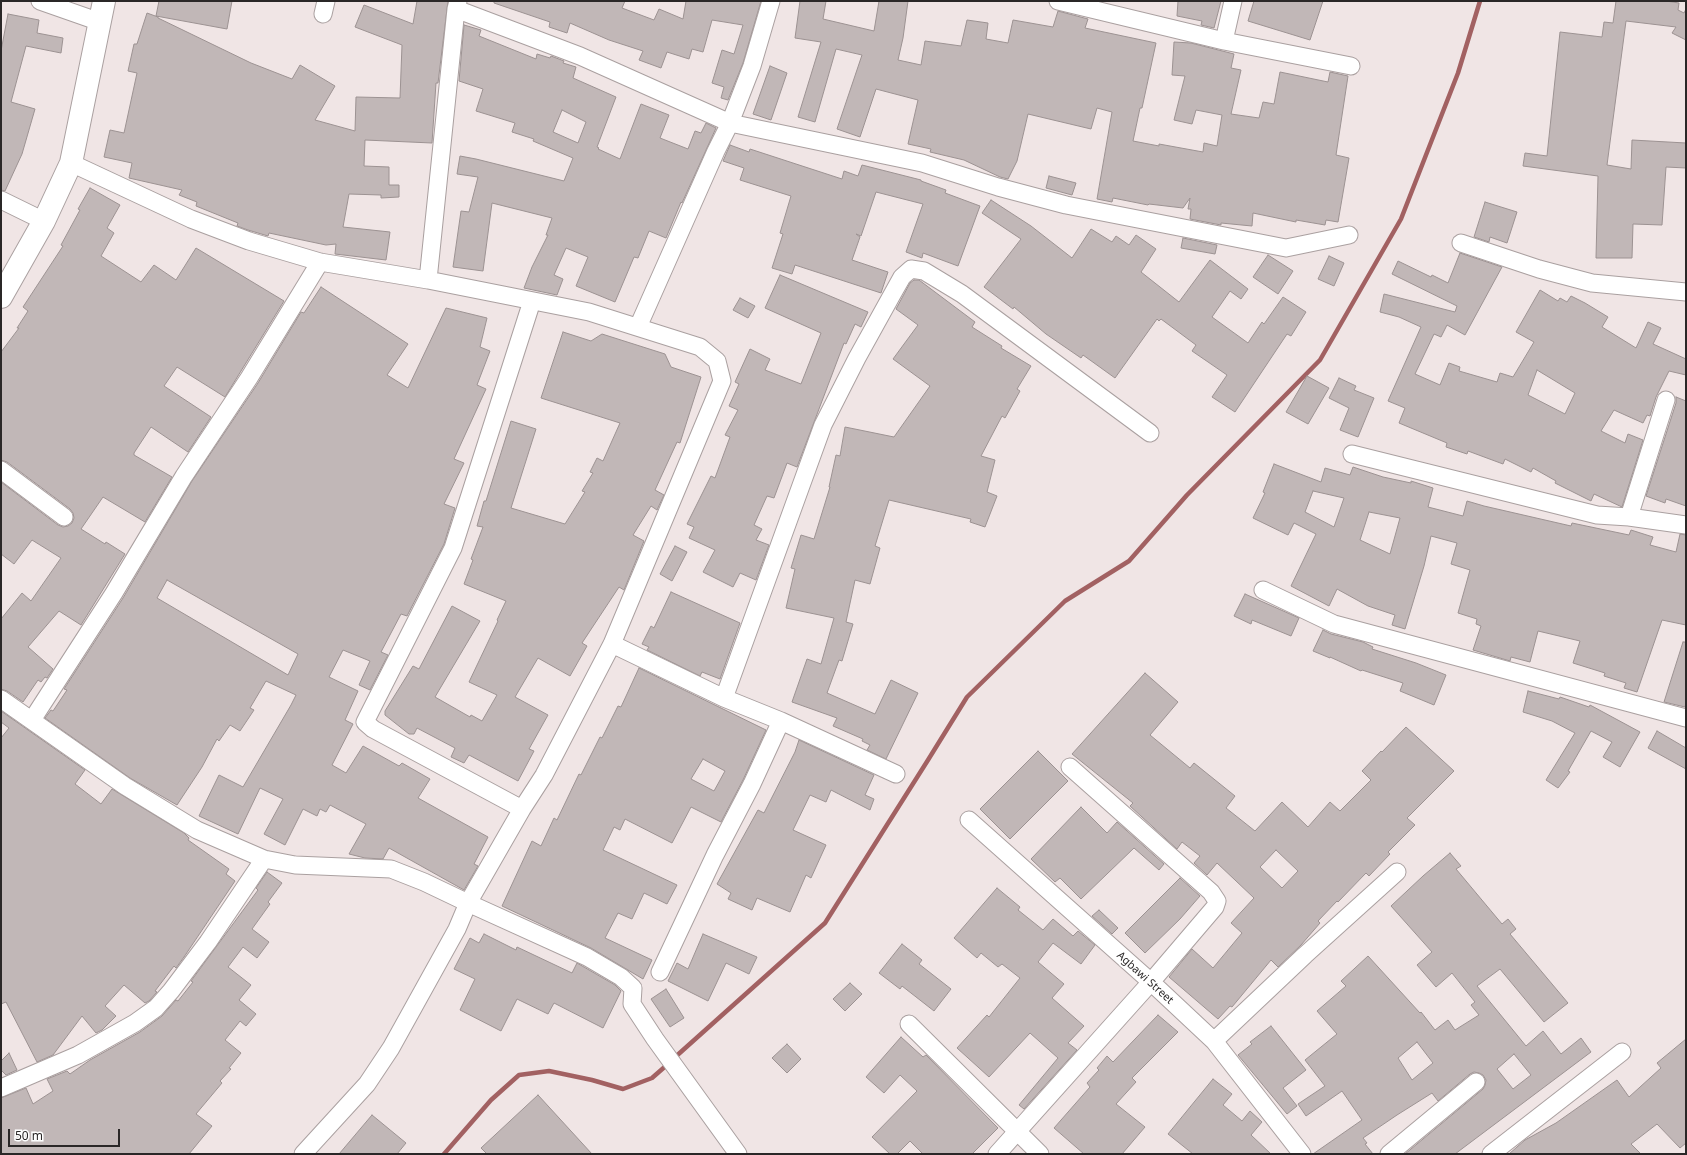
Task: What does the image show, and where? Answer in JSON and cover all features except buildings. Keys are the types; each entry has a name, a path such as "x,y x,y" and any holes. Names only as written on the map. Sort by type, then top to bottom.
{"main road":[{"path":"1,298 44,221 71,163 102,11"}],"street":[{"path":"40,1 102,11"},
{"path":"638,327 716,151 730,123 752,66 771,1"},
{"path":"1058,1 1224,41 1351,66"},
{"path":"1224,41 1233,1"},
{"path":"428,280 457,5 580,56 730,123 922,163 998,187 1066,205 1286,248 1349,235"},
{"path":"71,163 191,219 249,241 320,262 428,280 589,312 700,347 717,361 722,381 612,644 544,774 468,903 457,929 390,1048 367,1084 303,1154"},
{"path":"1,200 44,221"},
{"path":"1461,243 1539,269 1592,283 1686,292"},
{"path":"32,720 114,593 184,476 249,378 320,262"},
{"path":"724,698 823,425 892,293 902,277 911,269 924,271 962,294 1150,433"},
{"path":"522,809 373,729 365,722 453,548 532,301"},
{"path":"1629,517 1666,400"},
{"path":"1352,454 1597,515 1629,517 1686,525"},
{"path":"1,470 64,517"},
{"path":"1263,590 1334,624 1686,718"},
{"path":"612,644 724,698 781,721 896,774"},
{"path":"1,699 125,786 197,830 264,859 295,866 391,869 424,882 587,957 621,977 633,988 632,1004 655,1039 738,1154"},
{"path":"660,972 715,855 752,784 781,721"},
{"path":"997,1154 1151,982 1215,907 1217,901 1211,892 1070,767"},
{"name":"Agbawi Street","path":"968,820 1151,982 1214,1041 1302,1154"},
{"path":"1,1088 78,1055 135,1023 156,1008 171,991 208,942 264,859"},
{"path":"1214,1041 1305,955 1398,872"},
{"path":"909,1024 1040,1154"},
{"path":"1491,1154 1622,1052"},
{"path":"1389,1154 1476,1082"}],"waterway":[{"path":"673,1059 825,923 967,697 1065,601 1129,561 1187,495 1320,360 1401,219 1458,73 1480,1"},
{"path":"444,1154 491,1100 519,1075 549,1071 592,1080 623,1089 652,1078 668,1064"}]}
